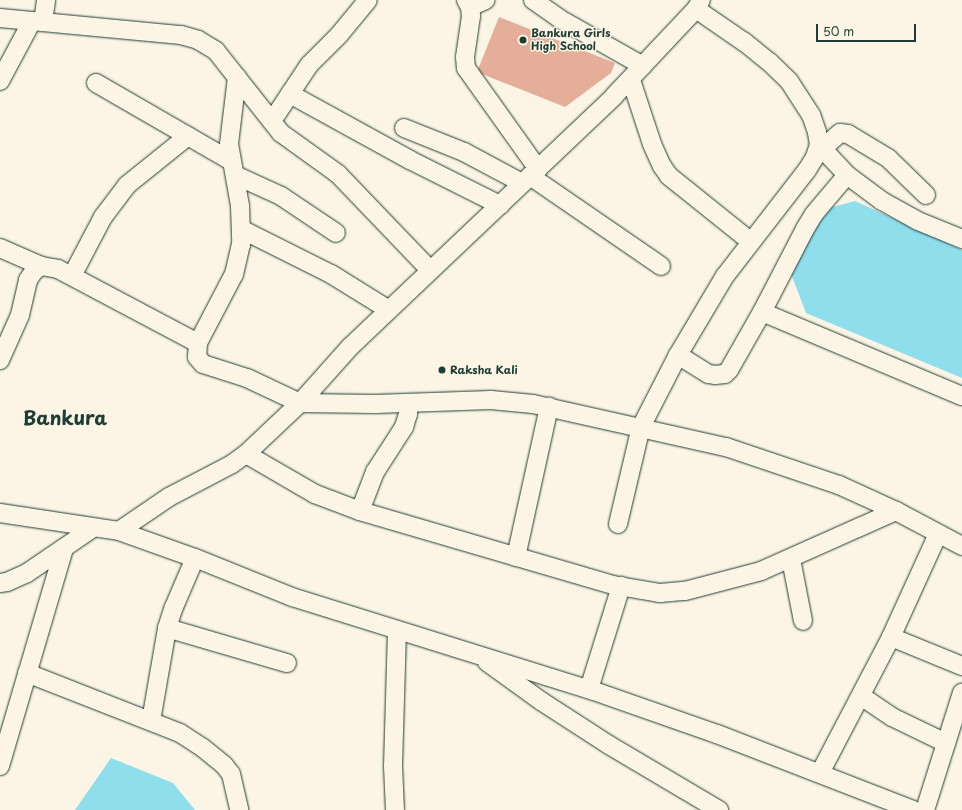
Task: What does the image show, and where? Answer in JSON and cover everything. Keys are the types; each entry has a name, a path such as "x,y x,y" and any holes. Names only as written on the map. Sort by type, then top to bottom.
{"street":[{"path":"0,81 37,22 46,0"},
{"path":"272,121 309,65 339,35 368,0"},
{"path":"474,2 465,57 466,68 530,176"},
{"path":"543,3 643,66"},
{"path":"119,531 169,497 232,464 246,454 300,403 351,346 388,310 631,80 698,5 769,62 789,81 811,115 820,147 847,175 882,201 900,212 918,221 962,238"},
{"path":"0,18 181,35 198,40 216,51 281,133 338,174 430,270"},
{"path":"237,77 229,144 240,206 241,244 234,274 198,343 197,357 203,364 248,378 300,403 491,400 549,407 641,427 734,450 840,486 896,511 962,546"},
{"path":"631,80 652,144 662,166 669,176 750,241"},
{"path":"96,83 188,136 233,168 281,196 336,233"},
{"path":"290,94 410,160 500,204"},
{"path":"404,128 530,176 661,266"},
{"path":"618,524 641,427 678,355 725,276 750,241 807,170 820,147 840,133 848,134 888,158 926,195"},
{"path":"72,276 103,217 127,185 188,136"},
{"path":"678,355 709,374 725,374 730,370 814,214 847,175"},
{"path":"241,229 331,274 388,310"},
{"path":"0,248 41,266 58,269 198,343"},
{"path":"0,360 20,315 28,280 34,271 41,266"},
{"path":"762,312 962,396"},
{"path":"360,511 375,472 404,427 408,414 408,402"},
{"path":"516,557 549,407"},
{"path":"246,454 314,494 360,511 621,586 660,593 685,591 761,571 791,559 896,511"},
{"path":"0,513 119,531 195,558 292,597 589,689 717,734 913,810"},
{"path":"0,583 7,582 27,573 93,528"},
{"path":"820,773 891,637 938,534"},
{"path":"0,766 26,673 64,549"},
{"path":"151,722 167,628 174,607 195,558"},
{"path":"791,559 803,621"},
{"path":"589,689 621,586"},
{"path":"167,628 287,663"},
{"path":"395,810 393,766 397,630"},
{"path":"891,637 962,666"},
{"path":"474,653 565,717 711,808"},
{"path":"26,673 180,733 224,765 231,774 239,810"},
{"path":"925,810 952,739 962,693"},
{"path":"861,696 892,717 952,739"}],"water":[{"path":"855,201 962,250 962,378 806,313 790,271 825,209"},
{"path":"111,758 173,783 195,810 75,810"}],"building":[{"name":"Bankura Girls High School","path":"499,17 615,63 611,73 565,107 477,72"}],"place":[{"name":"Bankura Girls High School","path":"523,40"},
{"name":"Raksha Kali","path":"442,370"}],"district":[{"name":"Bankura","path":"65,418"}]}
